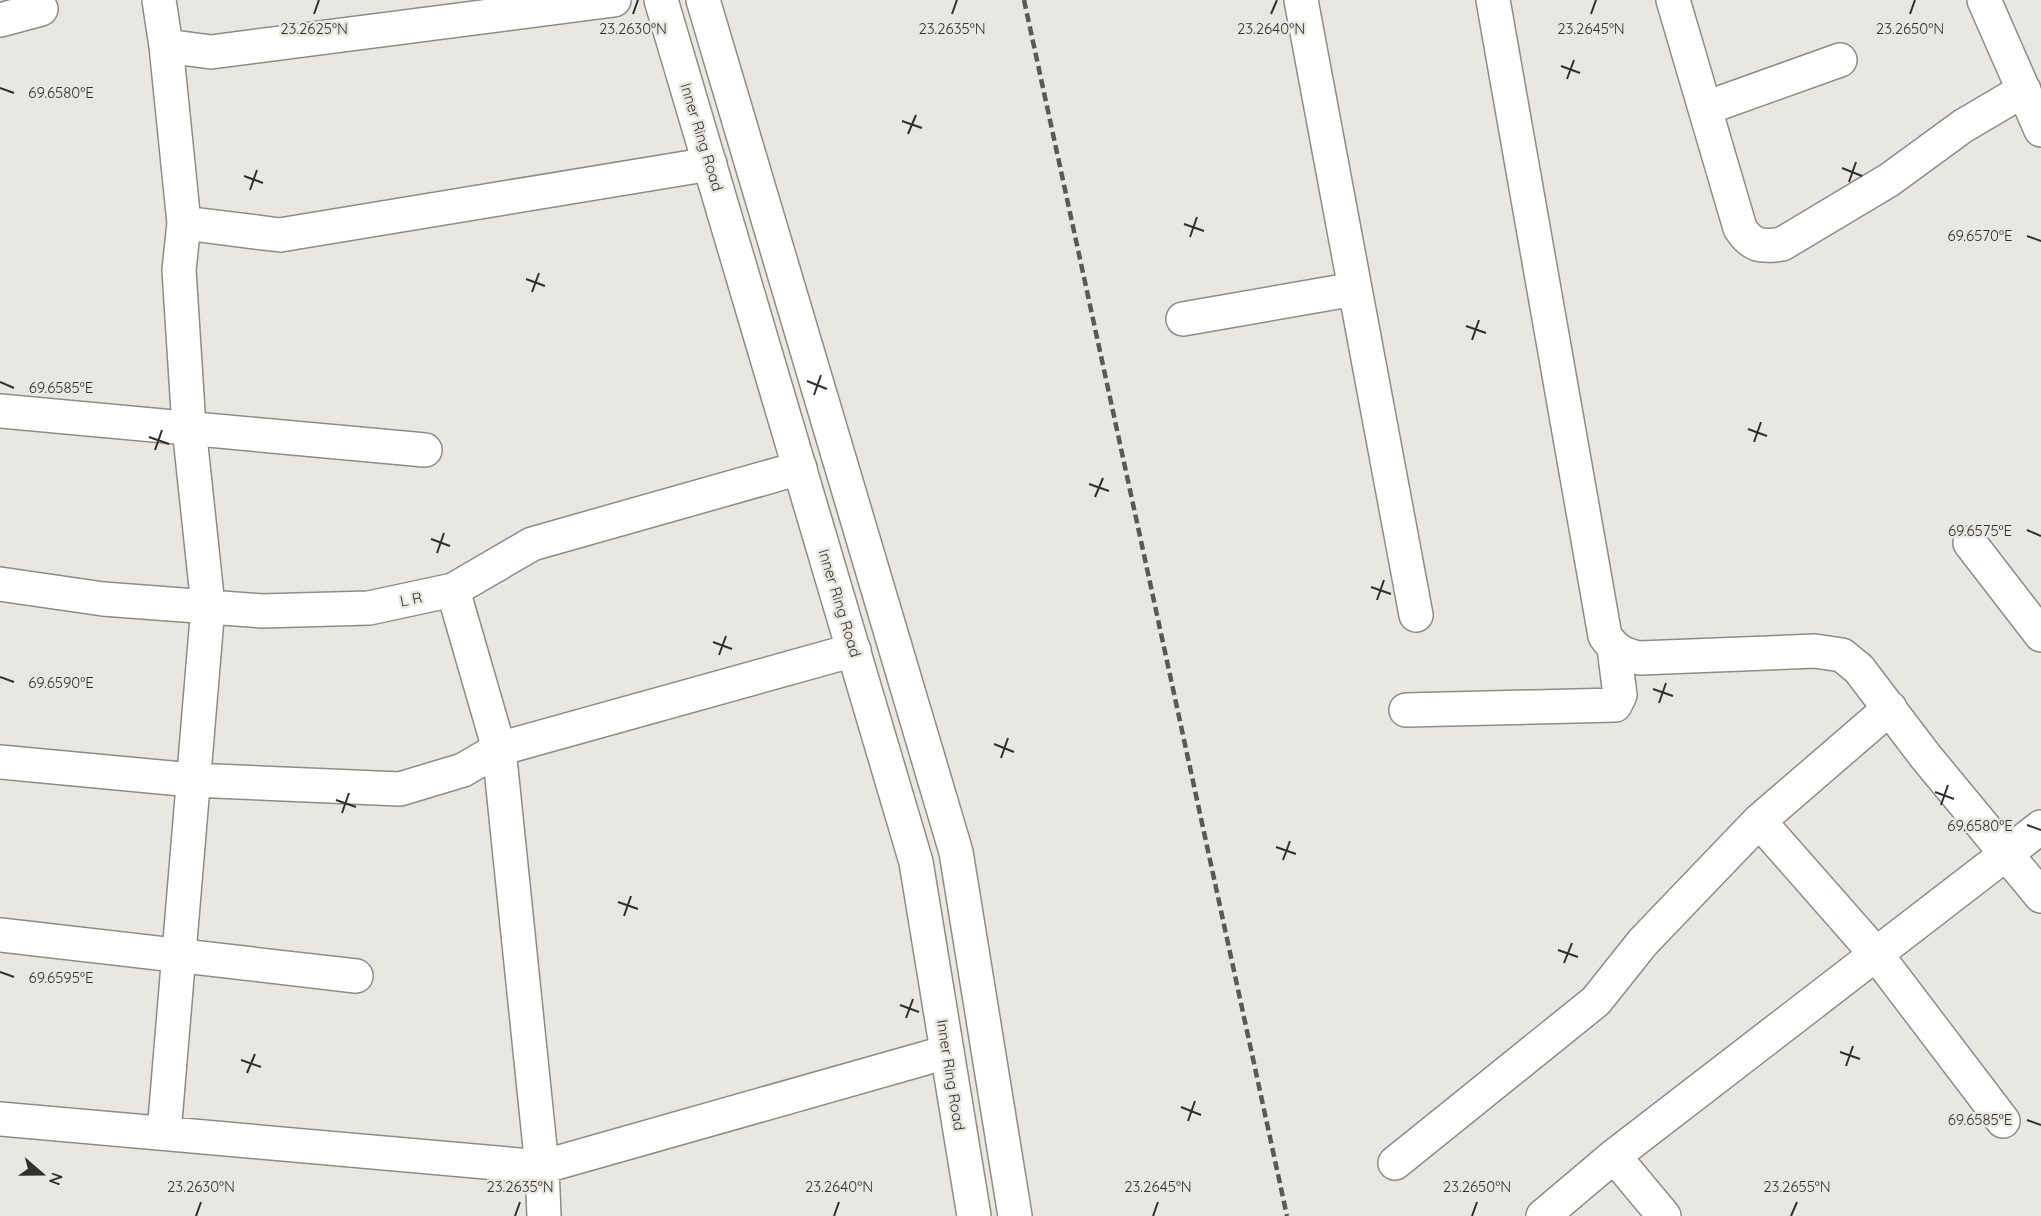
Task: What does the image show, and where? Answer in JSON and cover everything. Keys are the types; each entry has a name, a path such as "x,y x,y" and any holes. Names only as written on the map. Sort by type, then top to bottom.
{"street":[{"path":"159,0 166,46 184,223 179,270 189,427 208,606 164,1133"},
{"path":"166,46 211,52 614,0"},
{"name":"Inner Ring Road","path":"661,0 916,862 974,1216"},
{"path":"703,0 956,852 1015,1216"},
{"path":"1301,0 1416,615"},
{"path":"1493,0 1605,636 1614,648 1623,654 1640,658 1815,651 1842,655 1859,669 1926,757 2041,896"},
{"path":"1672,0 1740,228 1747,239 1762,247 1782,244 1850,204 1890,180 1963,126 2024,90"},
{"path":"1984,0 2041,130"},
{"path":"0,20 41,9"},
{"path":"1706,108 1840,60"},
{"path":"184,223 280,236 710,164"},
{"path":"1183,319 1355,289"},
{"path":"0,411 425,450"},
{"name":"L R","path":"0,584 103,599 262,610 369,608 453,590 532,544 800,468"},
{"path":"1970,543 2041,635"},
{"path":"453,590 499,749 542,1167 544,1216"},
{"path":"1406,710 1616,705 1620,695 1614,648"},
{"path":"0,762 192,780 400,789 463,770 499,749 854,650"},
{"path":"1395,1163 1596,1000 1643,942 1759,821 1890,708"},
{"path":"1759,821 1876,954 2003,1121"},
{"path":"1543,1216 1614,1156 2041,827"},
{"path":"0,935 356,976"},
{"path":"0,1119 542,1167 947,1052"},
{"path":"1614,1156 1664,1216"}],"railway":[{"path":"1024,0 1287,1216"}]}
